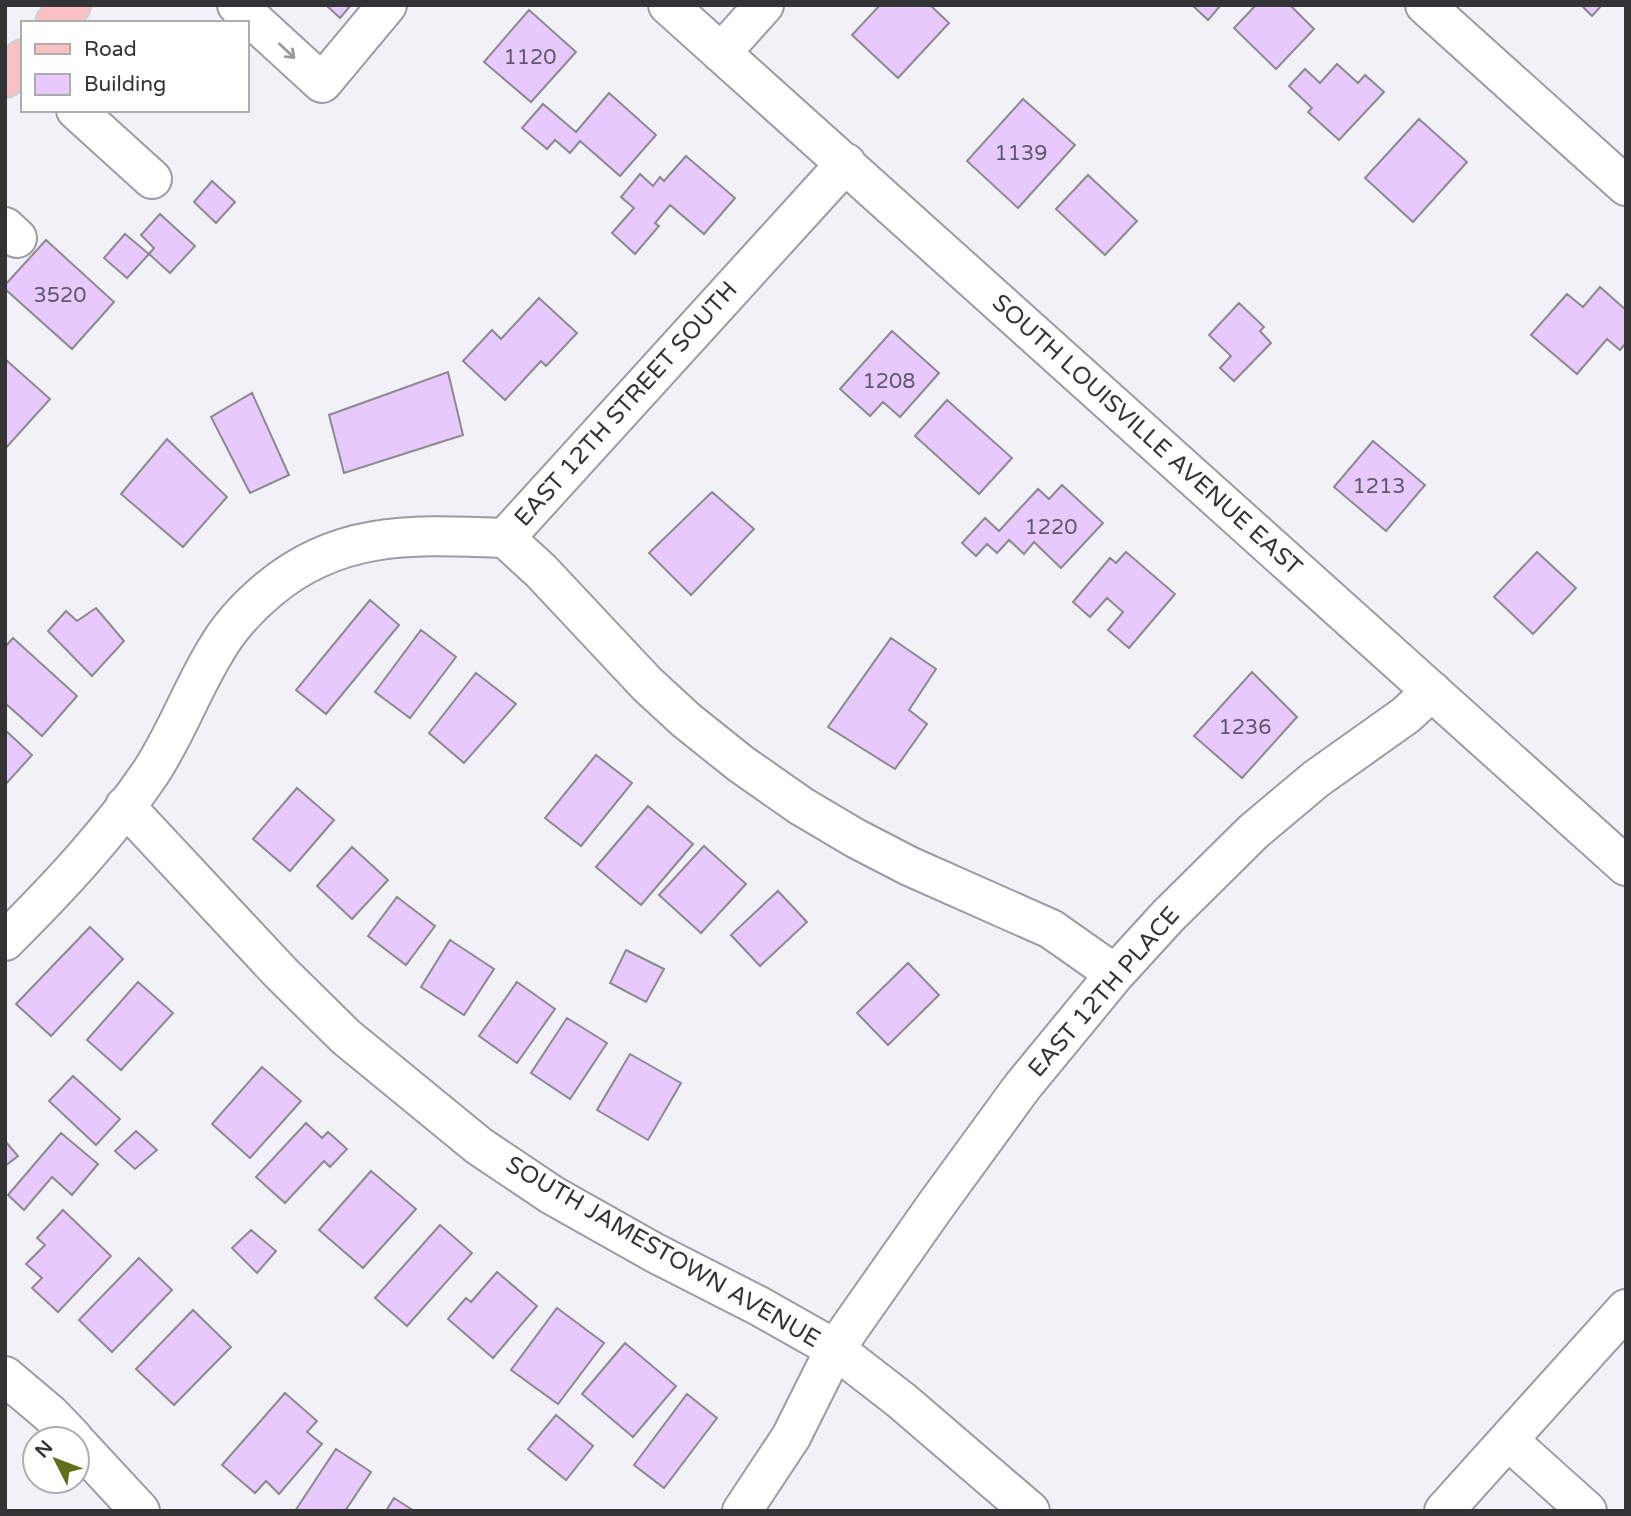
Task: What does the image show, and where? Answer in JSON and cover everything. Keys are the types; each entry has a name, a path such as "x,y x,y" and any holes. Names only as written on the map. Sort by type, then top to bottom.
{"main road":[{"path":"57,21 71,5"}],"street":[{"path":"237,5 322,83 387,5"},
{"name":"SOUTH LOUISVILLE AVENUE EAST","path":"668,5 1626,866"},
{"path":"721,53 764,5"},
{"path":"1425,5 1626,186"},
{"path":"78,112 152,179"},
{"name":"EAST 12TH STREET SOUTH","path":"5,941 71,875 152,771 217,648 247,609 286,575 334,549 378,539 427,535 505,538 846,163"},
{"path":"505,538 541,571 647,684 686,720 741,764 801,806 855,838 909,866 1051,929 1115,974"},
{"name":"EAST 12TH PLACE","path":"742,1511 790,1437 835,1349 1022,1087 1115,974 1168,916 1254,831 1315,779 1406,715 1432,691"},
{"name":"SOUTH JAMESTOWN AVENUE","path":"125,806 281,973 346,1037 479,1146 552,1195 835,1349 941,1433 1030,1511"},
{"path":"1444,1511 1626,1309"},
{"path":"5,1376 60,1425"},
{"path":"1508,1440 1587,1511"},
{"path":"91,1458 140,1511"}],"building":[{"path":"326,5 351,5 340,18"},
{"path":"880,5 930,5 949,23 898,78 852,35"},
{"path":"1192,5 1221,5 1208,20"},
{"path":"1256,5 1290,5 1314,29 1276,69 1234,28"},
{"path":"1581,5 1602,5 1592,16"},
{"path":"529,10 576,52 531,102 484,62"},
{"path":"1337,64 1358,83 1365,75 1384,92 1339,140 1308,112 1312,108 1289,86 1305,69 1320,83"},
{"path":"609,93 656,135 620,176 580,141 570,153 555,140 547,149 522,128 543,104 576,132"},
{"path":"1023,99 1075,145 1018,208 967,161"},
{"path":"1419,119 1467,162 1413,222 1365,178"},
{"path":"686,156 735,198 704,234 670,205 655,223 659,226 635,254 612,233 634,208 621,197 640,174 653,186 660,177 664,181"},
{"path":"1088,175 1137,221 1105,255 1056,209"},
{"path":"212,181 235,202 216,223 194,202"},
{"path":"160,214 195,246 170,273 149,254 154,248 141,235"},
{"path":"125,234 149,254 127,278 104,258"},
{"path":"46,240 114,302 72,349 5,289 5,285"},
{"path":"1600,287 1626,310 1626,343 1620,350 1607,339 1577,374 1531,335 1567,294 1583,307"},
{"path":"539,298 577,333 546,366 541,361 505,400 463,361 492,330 501,339"},
{"path":"1239,303 1264,327 1260,331 1271,343 1234,381 1220,368 1231,356 1209,335"},
{"path":"892,331 939,373 900,417 883,402 870,416 840,389"},
{"path":"5,359 50,399 5,449"},
{"path":"448,372 463,435 344,473 329,415"},
{"path":"252,393 289,475 250,493 211,417"},
{"path":"947,400 1012,458 979,494 915,436"},
{"path":"167,439 227,497 183,547 121,494"},
{"path":"1373,441 1425,485 1386,531 1334,487"},
{"path":"1062,485 1103,523 1061,568 1034,542 1024,554 1009,540 997,553 987,544 976,556 962,543 985,518 999,531 1038,489 1049,499"},
{"path":"712,492 754,529 691,595 649,553"},
{"path":"1126,552 1175,594 1129,648 1108,630 1123,612 1107,598 1090,617 1073,602 1110,558 1116,563"},
{"path":"1537,552 1576,588 1533,634 1494,597"},
{"path":"370,600 399,625 326,714 296,690"},
{"path":"96,608 124,641 92,676 48,631 66,611 77,621"},
{"path":"421,630 456,657 410,718 375,692"},
{"path":"13,638 77,696 42,736 5,703 5,647"},
{"path":"891,638 936,669 909,710 927,724 895,769 828,727"},
{"path":"1252,672 1297,717 1242,778 1194,736"},
{"path":"476,673 516,704 464,763 429,733"},
{"path":"5,730 32,755 5,785"},
{"path":"596,755 632,783 581,846 545,818"},
{"path":"297,788 334,820 290,871 253,839"},
{"path":"648,806 693,844 641,905 596,867"},
{"path":"704,846 746,884 701,933 659,895"},
{"path":"352,847 388,880 352,919 317,886"},
{"path":"778,891 807,922 760,966 731,935"},
{"path":"397,897 435,926 406,965 368,936"},
{"path":"90,927 123,959 51,1036 16,1004"},
{"path":"450,940 494,969 464,1015 421,987"},
{"path":"626,950 664,969 646,1002 610,983"},
{"path":"908,963 939,995 888,1045 857,1013"},
{"path":"138,982 173,1013 121,1070 87,1040"},
{"path":"517,982 555,1009 517,1063 479,1036"},
{"path":"567,1018 607,1043 570,1099 531,1073"},
{"path":"630,1054 681,1083 648,1140 597,1110"},
{"path":"262,1067 301,1101 250,1158 212,1124"},
{"path":"73,1076 120,1119 96,1145 49,1101"},
{"path":"306,1123 322,1138 328,1132 347,1149 330,1167 324,1161 285,1203 256,1177"},
{"path":"136,1131 157,1150 135,1169 115,1151"},
{"path":"61,1133 98,1164 72,1195 52,1177 24,1210 8,1195"},
{"path":"5,1141 18,1156 5,1166"},
{"path":"371,1171 416,1209 363,1268 319,1230"},
{"path":"63,1210 111,1256 58,1312 32,1288 42,1278 26,1264 45,1245 37,1238"},
{"path":"440,1225 472,1253 407,1326 375,1298"},
{"path":"251,1230 276,1251 257,1273 232,1248"},
{"path":"139,1258 172,1290 112,1352 79,1320"},
{"path":"497,1272 537,1306 493,1358 448,1319 466,1298 471,1302"},
{"path":"557,1308 604,1343 558,1404 511,1370"},
{"path":"193,1310 231,1347 174,1405 136,1369"},
{"path":"625,1343 676,1386 633,1437 582,1394"},
{"path":"285,1393 317,1421 307,1432 322,1444 279,1494 266,1481 255,1493 222,1465"},
{"path":"687,1394 717,1418 664,1488 634,1465"},
{"path":"556,1415 593,1446 566,1480 528,1449"},
{"path":"336,1449 371,1472 345,1511 295,1511"},
{"path":"394,1498 414,1511 386,1511"}]}
